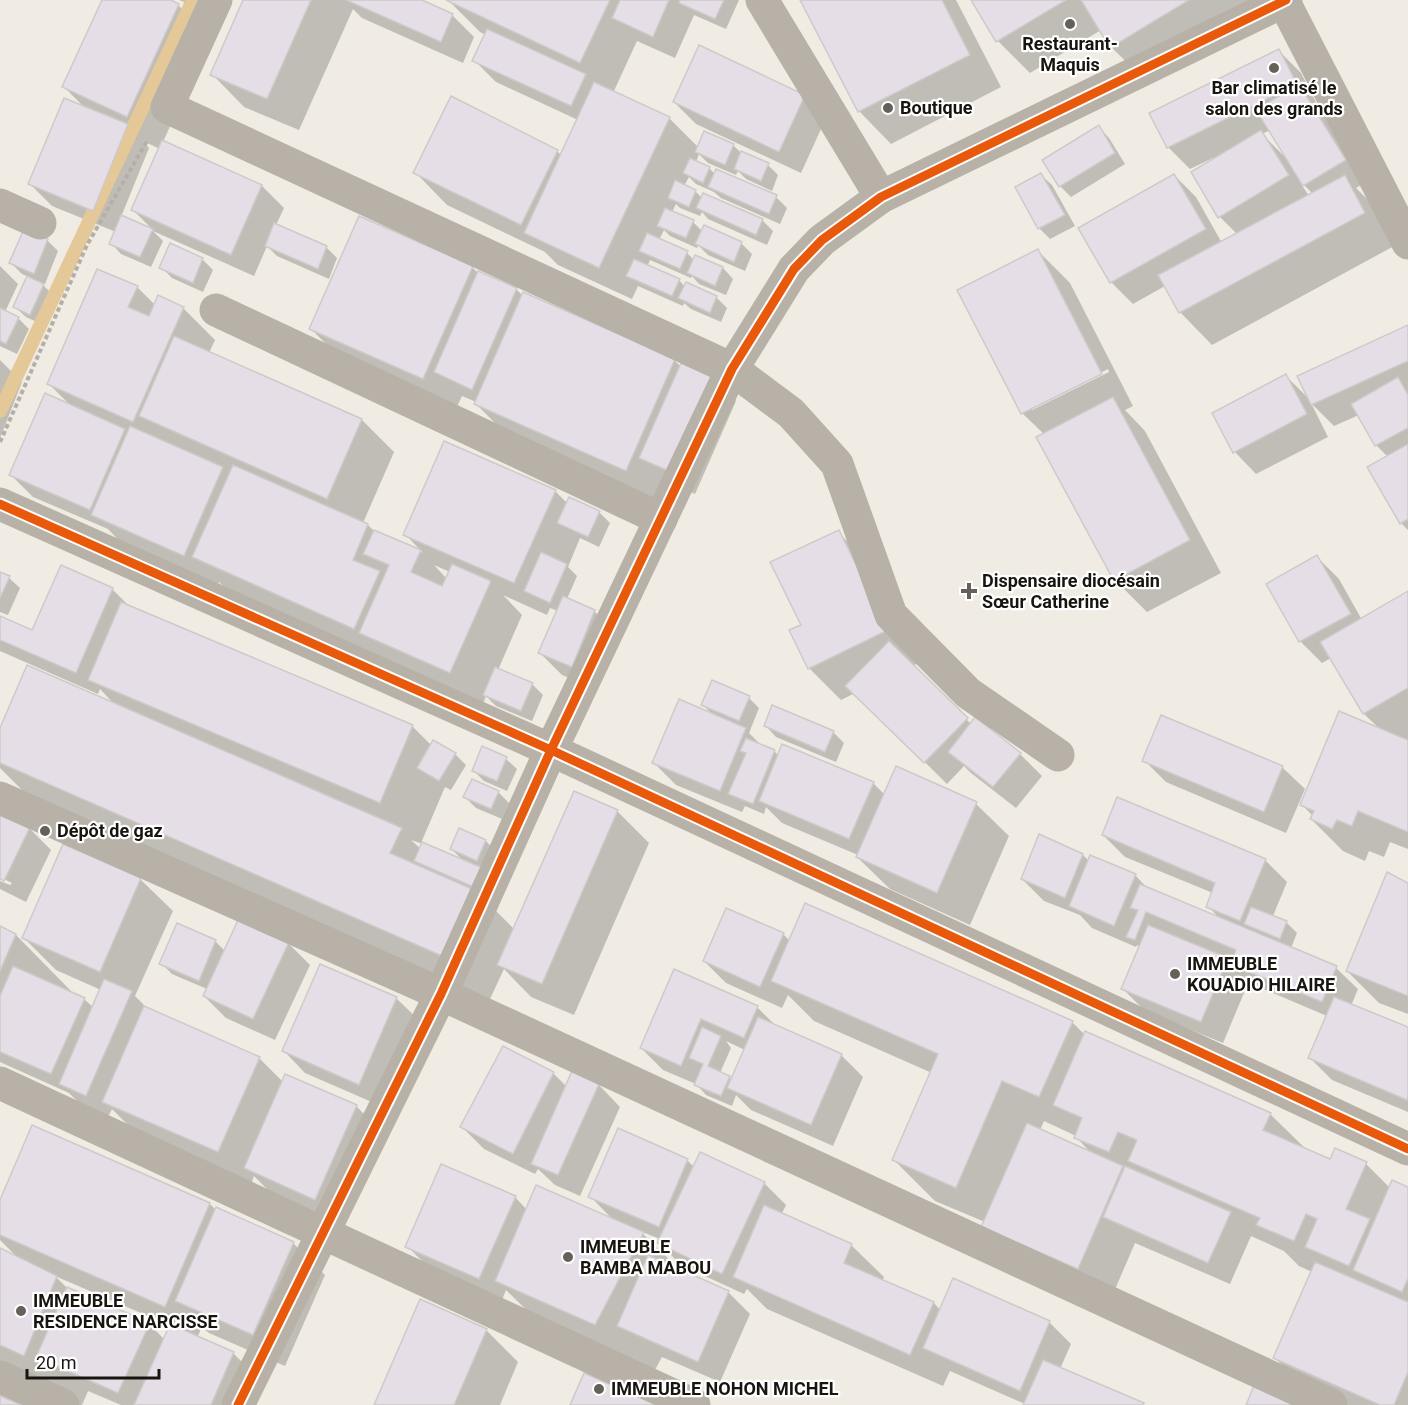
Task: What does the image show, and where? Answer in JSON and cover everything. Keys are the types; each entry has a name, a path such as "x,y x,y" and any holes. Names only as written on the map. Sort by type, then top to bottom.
{"street":[{"path":"216,0 167,107 732,369 791,413 837,464 891,615 968,693 1058,754"},
{"path":"762,0 880,197"},
{"path":"238,1405 441,994 551,750 732,369 794,269 822,240 880,197 1284,0 1408,243"},
{"path":"0,205 40,224"},
{"path":"216,310 661,519"},
{"path":"0,504 551,750 1408,1149"},
{"path":"0,798 441,994 1331,1405"},
{"path":"0,1083 694,1405"},
{"path":"0,1377 63,1405"}],"path":[{"path":"0,442 87,245 167,107"}],"building":[{"path":"102,0 171,0 179,4 127,117 62,87"},
{"path":"243,0 311,0 267,99 210,75"},
{"path":"346,0 422,0 453,14 441,42"},
{"path":"446,0 610,0 580,63"},
{"path":"620,0 669,0 653,37 612,18"},
{"path":"680,0 724,0 715,19 679,3"},
{"path":"800,0 942,0 970,55 858,112"},
{"path":"971,0 1066,0 996,42"},
{"path":"1081,0 1189,0 1110,48"},
{"path":"487,29 586,74 571,106 472,61"},
{"path":"699,45 805,95 779,152 673,102"},
{"path":"1279,49 1297,84 1167,148 1149,113"},
{"path":"594,82 670,117 599,268 524,233"},
{"path":"1299,84 1346,160 1303,186 1256,110"},
{"path":"451,96 558,150 521,225 413,173"},
{"path":"64,98 128,124 93,211 28,184"},
{"path":"1099,125 1115,153 1059,187 1042,160"},
{"path":"1261,130 1289,175 1218,218 1191,172"},
{"path":"704,131 734,144 725,165 695,152"},
{"path":"162,140 262,185 231,255 131,210"},
{"path":"741,151 769,163 761,181 734,169"},
{"path":"690,158 710,167 703,183 683,173"},
{"path":"716,169 777,195 769,214 708,187"},
{"path":"1041,173 1065,215 1038,229 1015,187"},
{"path":"1174,174 1206,229 1110,283 1078,228"},
{"path":"1345,175 1365,213 1179,313 1158,275"},
{"path":"675,180 696,190 689,207 668,198"},
{"path":"703,193 763,219 756,235 696,208"},
{"path":"665,208 694,220 686,238 657,226"},
{"path":"121,215 153,229 140,257 109,244"},
{"path":"359,216 473,266 423,379 309,329"},
{"path":"274,223 327,246 318,269 265,246"},
{"path":"704,225 742,242 734,262 695,244"},
{"path":"24,229 48,239 34,274 9,263"},
{"path":"647,233 688,251 680,269 639,251"},
{"path":"170,243 203,258 193,283 159,268"},
{"path":"1038,249 1102,374 1021,414 957,290"},
{"path":"695,255 723,267 715,286 687,273"},
{"path":"634,259 680,279 672,296 626,276"},
{"path":"97,269 138,286 128,307 149,316 158,295 184,307 133,422 47,384"},
{"path":"478,271 517,288 472,390 434,372"},
{"path":"27,276 44,284 30,315 13,307"},
{"path":"686,282 717,296 710,313 678,298"},
{"path":"523,292 675,359 626,471 474,404"},
{"path":"0,308 19,317 6,344 0,341"},
{"path":"1408,325 1408,361 1311,405 1297,376"},
{"path":"174,336 362,419 327,499 139,416"},
{"path":"681,363 715,378 673,473 639,458"},
{"path":"1286,374 1307,414 1233,453 1212,413"},
{"path":"1398,377 1408,395 1408,428 1375,446 1351,404"},
{"path":"45,393 125,429 90,510 9,475"},
{"path":"1113,397 1190,540 1114,581 1036,437"},
{"path":"130,426 223,467 184,556 91,515"},
{"path":"444,441 556,490 514,583 403,535"},
{"path":"1408,444 1408,519 1400,524 1367,467"},
{"path":"233,465 368,524 353,560 380,571 354,629 192,557"},
{"path":"569,497 600,511 588,537 557,523"},
{"path":"374,530 421,550 411,572 442,586 452,564 491,581 450,673 359,633 389,565 363,554"},
{"path":"839,530 888,630 808,669 789,630 801,625 770,562"},
{"path":"541,552 567,564 550,603 524,591"},
{"path":"1317,555 1351,614 1299,642 1266,584"},
{"path":"61,565 113,588 76,673 0,640 0,616 32,630"},
{"path":"0,572 10,576 0,598"},
{"path":"1408,591 1408,688 1363,714 1320,642"},
{"path":"563,596 595,610 572,667 538,653"},
{"path":"121,602 413,725 380,803 88,680"},
{"path":"889,641 968,718 924,763 845,686"},
{"path":"27,665 402,828 390,853 479,892 449,959 0,763 0,728"},
{"path":"495,667 533,683 521,711 483,695"},
{"path":"712,680 750,696 739,721 701,705"},
{"path":"679,699 746,728 720,791 652,763"},
{"path":"772,705 834,731 825,752 764,726"},
{"path":"1339,711 1408,740 1408,832 1358,811 1352,826 1337,820 1332,829 1310,819 1314,811 1300,805"},
{"path":"1161,715 1283,766 1264,812 1142,761"},
{"path":"975,717 1021,753 993,787 948,752"},
{"path":"746,738 775,750 753,804 728,794 746,753 740,751"},
{"path":"433,740 456,753 439,781 417,768"},
{"path":"782,744 874,782 849,839 759,801"},
{"path":"482,746 507,757 497,781 472,771"},
{"path":"896,766 977,802 937,893 856,857"},
{"path":"472,779 499,791 491,809 463,797"},
{"path":"574,791 618,810 542,984 497,965"},
{"path":"1117,797 1266,859 1240,921 1206,907 1215,883 1102,835"},
{"path":"0,812 30,827 4,881 0,879"},
{"path":"459,828 486,840 477,861 450,849"},
{"path":"1039,834 1083,854 1065,898 1021,879"},
{"path":"422,842 485,869 476,888 414,861"},
{"path":"63,844 141,878 100,972 22,938"},
{"path":"1090,855 1136,874 1114,926 1069,906"},
{"path":"1387,872 1408,883 1408,996 1346,971"},
{"path":"1140,884 1337,966 1322,1002 1230,964 1236,950 1146,912 1135,940 1126,937 1138,910 1130,908"},
{"path":"805,903 1073,1021 1039,1097 1002,1081 956,1188 892,1160 938,1054 771,981"},
{"path":"1251,907 1287,921 1280,939 1244,924"},
{"path":"726,908 784,933 760,987 703,961"},
{"path":"239,918 289,942 253,1019 203,996"},
{"path":"177,923 216,940 199,981 159,964"},
{"name":"IMMEUBLE KOUADIO HILAIRE","path":"1148,925 1228,958 1201,1022 1121,989"},
{"path":"0,926 16,934 0,971"},
{"path":"320,964 397,997 359,1085 282,1051"},
{"path":"13,966 85,998 51,1074 0,1052 0,996"},
{"path":"674,969 758,1006 744,1038 701,1019 681,1066 640,1048"},
{"path":"104,979 132,991 86,1096 59,1084"},
{"path":"1334,997 1408,1027 1407,1100 1308,1058"},
{"path":"144,1006 260,1057 218,1152 102,1102"},
{"path":"758,1017 842,1054 811,1125 727,1088"},
{"path":"702,1027 721,1036 708,1066 730,1076 721,1096 694,1085 703,1064 689,1058"},
{"path":"1085,1031 1271,1113 1263,1130 1330,1159 1335,1148 1367,1162 1346,1209 1370,1219 1349,1266 1305,1247 1317,1219 1306,1214 1294,1241 1256,1225 1260,1218 1128,1161 1137,1140 1118,1132 1109,1152 1074,1138 1082,1118 1053,1105"},
{"path":"503,1046 554,1072 513,1154 460,1127"},
{"path":"572,1071 599,1084 558,1175 531,1164"},
{"path":"285,1074 357,1105 315,1200 244,1168"},
{"path":"1027,1123 1123,1166 1078,1269 981,1227"},
{"path":"32,1125 210,1203 165,1307 0,1235 0,1200"},
{"path":"618,1128 688,1159 659,1227 588,1197"},
{"path":"700,1152 765,1182 722,1274 657,1243"},
{"path":"441,1164 516,1196 479,1279 405,1247"},
{"path":"1125,1166 1231,1212 1208,1263 1103,1217"},
{"path":"1392,1180 1408,1187 1408,1278 1402,1292 1353,1270"},
{"name":"IMMEUBLE BAMBA MABOU","path":"536,1185 644,1232 595,1325 495,1281"},
{"path":"764,1205 852,1244 844,1263 934,1302 910,1355 733,1277"},
{"path":"216,1207 294,1242 253,1335 175,1301"},
{"name":"IMMEUBLE RESIDENCE NARCISSE","path":"0,1248 57,1276 24,1356 0,1345"},
{"path":"648,1255 729,1291 698,1362 617,1326"},
{"path":"1315,1262 1408,1302 1408,1372 1394,1405 1380,1405 1273,1358"},
{"path":"953,1278 1050,1321 1020,1391 923,1348"},
{"path":"67,1287 150,1323 118,1393 36,1357"},
{"path":"420,1299 487,1329 454,1405 374,1405"},
{"path":"170,1324 234,1352 211,1405 134,1405"},
{"path":"1043,1360 1144,1403 1143,1405 1023,1405"},
{"name":"IMMEUBLE NOHON MICHEL","path":"584,1373 657,1405 570,1405"},
{"path":"1255,1383 1305,1405 1246,1405"},
{"path":"0,1396 21,1405 0,1405"}],"waterway":[{"path":"0,411 193,0"}],"cycle path":[{"path":"238,1405 441,994 551,750 732,369 794,269 822,240 881,197 1286,0"},
{"path":"0,504 551,750 1408,1149"}],"place":[{"name":"Restaurant- Maquis","path":"1070,24"},
{"name":"Bar climatisé le salon des grands","path":"1274,68"},
{"name":"Boutique","path":"888,108"},
{"name":"Dispensaire diocésain Sœur Catherine","path":"969,591"},
{"name":"Dépôt de gaz","path":"45,831"},
{"name":"IMMEUBLE KOUADIO HILAIRE","path":"1175,974"},
{"name":"IMMEUBLE BAMBA MABOU","path":"568,1257"},
{"name":"IMMEUBLE RESIDENCE NARCISSE","path":"21,1311"},
{"name":"IMMEUBLE NOHON MICHEL","path":"599,1389"}]}
